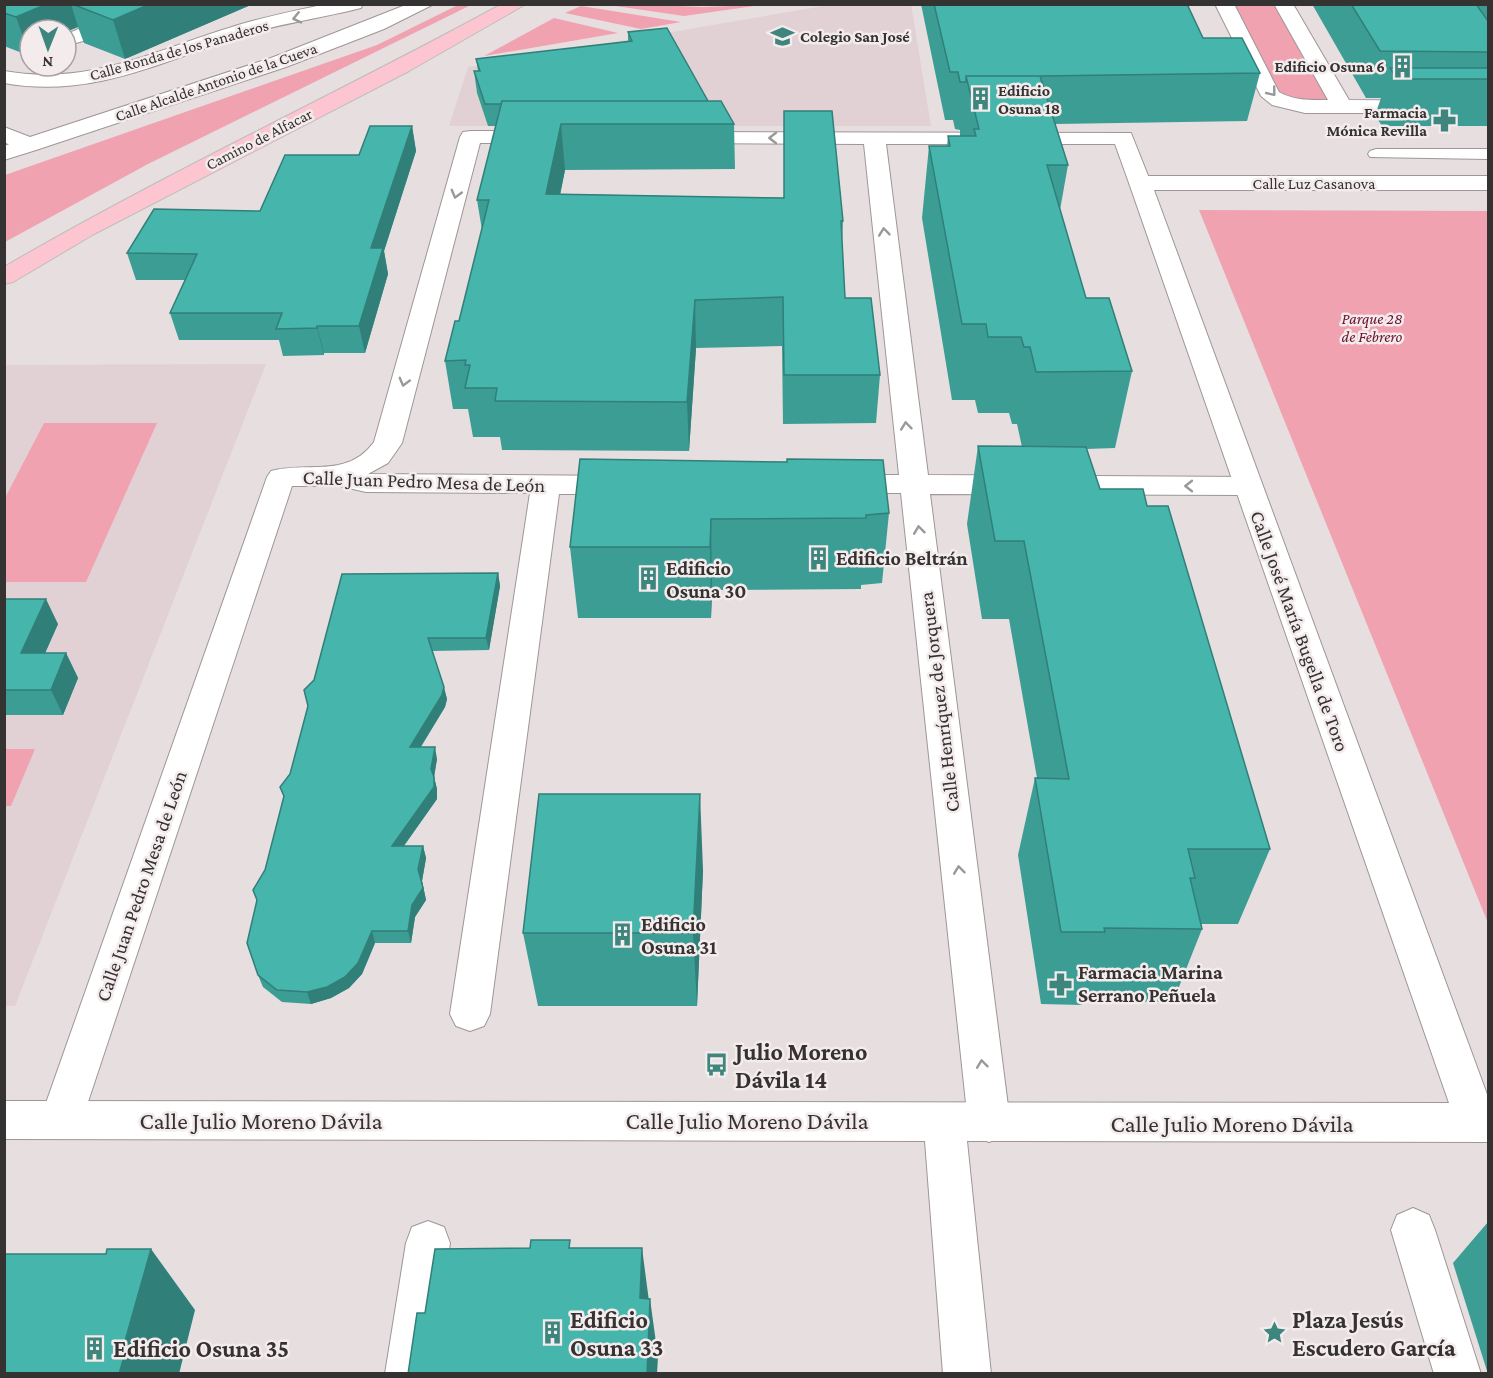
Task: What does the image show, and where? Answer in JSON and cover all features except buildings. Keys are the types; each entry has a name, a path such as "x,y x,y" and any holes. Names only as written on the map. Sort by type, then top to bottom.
{"main road":[{"name":"Camino de Alfacar","path":"4,277 96,224 402,67 517,4"}],"street":[{"path":"78,37 156,4"},
{"name":"Calle Ronda de los Panaderos","path":"4,77 25,83 74,81 137,66 239,31 354,4"},
{"name":"Calle Alcalde Antonio de la Cueva","path":"4,154 381,25 425,4"},
{"path":"1224,4 1271,96 1295,106 1488,107"},
{"path":"1283,4 1342,106"},
{"path":"98,8 123,18"},
{"path":"4,133 28,145"},
{"path":"340,477 378,457 388,443 471,137 555,137"},
{"path":"672,138 874,138"},
{"name":"Calle José María Bugella de Toro","path":"874,138 1123,138 1248,486 1483,1123"},
{"name":"Calle Henríquez de Jorquera","path":"874,138 989,1122"},
{"name":"Calle Luz Casanova","path":"1140,183 1488,183"},
{"name":"Calle Juan Pedro Mesa de León","path":"61,1120 281,477 340,477 366,483 650,485"},
{"path":"812,484 1248,486"},
{"path":"470,1014 546,485"},
{"name":"Calle Julio Moreno Dávila","path":"4,1120 944,1120 1483,1123"},
{"path":"944,1120 967,1374"},
{"path":"1413,1230 1458,1374"},
{"path":"409,1374 428,1243"}],"lane":[{"path":"1376,154 1488,154"}],"shaded area":[{"name":"Colegio San José","path":"911,4 931,126 449,126 468,67 829,5"},
{"path":"266,364 15,1006 5,1006 5,365"}],"green space":[{"path":"458,5 471,5 148,164 5,242 5,175 377,45"},
{"path":"609,5 702,7 761,5 684,16"},
{"path":"1231,5 1276,5 1329,97 1311,103 1298,102 1279,96"},
{"path":"581,6 681,22 641,29 565,13"},
{"path":"554,18 618,33 484,56"},
{"name":"Parque 28 de Febrero","path":"1199,210 1488,211 1488,923"},
{"path":"44,423 157,423 86,582 5,582 5,498"},
{"path":"5,749 35,749 11,806 5,806"}],"place":[{"name":"Colegio San José","path":"782,36"},
{"name":"Edificio Osuna 6","path":"1403,66"},
{"name":"Edificio Osuna 18","path":"980,99"},
{"name":"Farmacia Mónica Revilla","path":"1445,121"},
{"name":"Edificio Beltrán","path":"818,558"},
{"name":"Edificio Osuna 30","path":"648,579"},
{"name":"Edificio Osuna 31","path":"623,935"},
{"name":"Farmacia Marina Serrano Peñuela","path":"1060,984"},
{"name":"Julio Moreno Dávila 14","path":"717,1065"},
{"name":"Edificio Osuna 33","path":"552,1333"},
{"name":"Plaza Jesús Escudero García","path":"1274,1333"},
{"name":"Edificio Osuna 35","path":"95,1348"}]}
